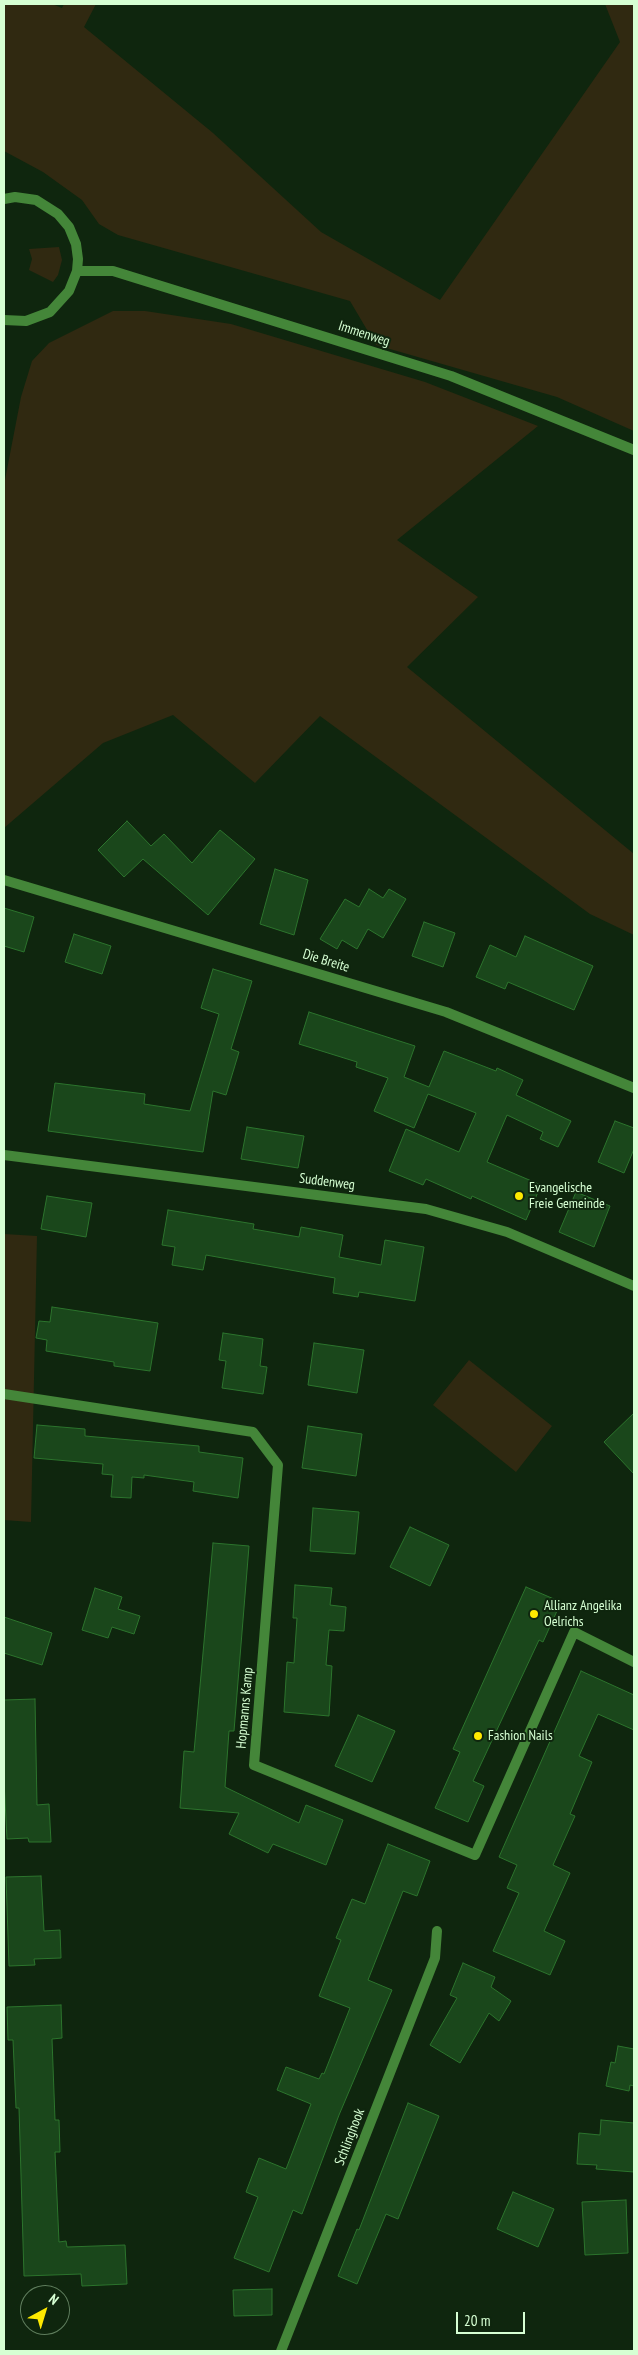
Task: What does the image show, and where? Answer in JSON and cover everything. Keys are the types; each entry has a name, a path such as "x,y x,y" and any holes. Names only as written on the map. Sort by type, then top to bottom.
{"street":[{"path":"4,199 15,197 36,200 58,214 69,226 76,244 77,271 69,292 50,312 26,321 4,320"},
{"name":"Immenweg","path":"77,271 113,271 451,376 634,450"},
{"name":"Die Breite","path":"4,880 446,1012 634,1088"},
{"name":"Suddenweg","path":"4,1156 426,1209 507,1232 634,1286"},
{"name":"Hopmanns Kamp","path":"4,1394 253,1432 278,1465 254,1765 263,1769 475,1855 574,1632 634,1662"},
{"name":"Schlinghook","path":"281,2351 435,1958 437,1931"}],"shaded area":[{"path":"4,4 52,4 62,8 64,4 96,4 84,27 213,133 321,232 440,300 620,42 605,4 634,4 634,431 557,397 376,345 350,301 118,235 99,224 82,200 43,172 4,151"},
{"path":"59,247 62,260 58,275 53,282 29,270 32,259 29,249"},
{"path":"113,311 145,311 231,324 425,382 538,426 397,540 478,597 407,667 634,854 634,935 590,914 320,716 255,783 173,715 103,743 4,828 4,485 21,397 32,361 49,343"},
{"path":"4,1234 37,1236 31,1522 4,1520"},
{"path":"469,1360 552,1426 516,1472 433,1405"}],"building":[{"path":"127,821 151,846 164,834 192,863 220,830 255,859 208,915 143,859 124,877 98,850"},
{"path":"275,869 308,880 294,935 260,924"},
{"path":"369,889 383,898 389,889 406,899 383,938 368,929 357,949 342,940 337,949 320,939 345,899 359,907"},
{"path":"4,908 34,917 24,952 4,946"},
{"path":"424,922 455,933 443,967 412,956"},
{"path":"74,934 111,946 102,974 65,962"},
{"path":"525,936 593,966 574,1010 508,982 505,989 476,977 490,945 516,957"},
{"path":"213,969 252,981 231,1049 239,1052 226,1095 213,1091 203,1152 48,1131 55,1083 145,1094 144,1104 190,1111 219,1014 201,1008"},
{"path":"309,1012 415,1046 404,1077 429,1087 444,1051 496,1071 497,1068 523,1080 516,1095 571,1121 558,1147 540,1139 543,1132 507,1115 487,1162 541,1185 526,1220 472,1196 471,1199 426,1179 423,1185 389,1171 406,1129 459,1152 476,1113 428,1094 414,1128 374,1111 388,1078 356,1067 357,1062 299,1044"},
{"path":"615,1121 634,1128 634,1149 624,1173 598,1162"},
{"path":"247,1127 304,1136 298,1168 241,1159"},
{"path":"576,1192 610,1206 594,1247 559,1232"},
{"path":"47,1196 92,1203 86,1237 41,1229"},
{"path":"168,1210 254,1224 253,1229 299,1237 301,1227 343,1235 339,1257 381,1265 385,1240 424,1247 415,1301 359,1292 358,1297 333,1293 335,1278 206,1255 203,1270 172,1265 175,1247 162,1245"},
{"path":"52,1307 158,1323 150,1371 114,1366 114,1362 46,1351 47,1340 36,1338 39,1321 50,1322"},
{"path":"223,1333 263,1339 260,1366 267,1367 263,1394 222,1388 226,1361 219,1360"},
{"path":"314,1343 364,1350 357,1393 308,1385"},
{"path":"634,1413 634,1474 604,1442"},
{"path":"37,1425 85,1429 85,1436 199,1446 199,1452 243,1458 238,1498 193,1491 194,1482 144,1475 144,1478 132,1477 131,1498 111,1497 113,1475 102,1474 103,1464 34,1458"},
{"path":"308,1426 362,1434 356,1476 302,1468"},
{"path":"313,1508 359,1512 355,1554 310,1551"},
{"path":"410,1527 449,1545 430,1586 390,1567"},
{"path":"213,1543 249,1546 234,1731 229,1731 225,1787 299,1823 306,1805 343,1820 326,1865 273,1844 268,1853 229,1834 239,1813 180,1808 184,1751 194,1752"},
{"path":"295,1585 332,1588 330,1605 346,1607 344,1631 329,1630 326,1665 332,1666 329,1716 284,1712 287,1662 294,1663 297,1618 293,1618"},
{"path":"526,1587 561,1602 543,1642 539,1640 473,1781 484,1786 468,1822 435,1808 460,1752 453,1749"},
{"path":"95,1588 122,1597 118,1609 140,1616 134,1634 112,1627 108,1638 82,1630"},
{"path":"4,1617 52,1633 42,1665 4,1653"},
{"path":"581,1671 634,1695 634,1730 598,1714 579,1756 592,1762 570,1814 575,1816 553,1865 570,1873 544,1931 565,1941 550,1975 493,1951 519,1893 507,1888 517,1865 499,1857"},
{"path":"35,1699 37,1805 49,1804 51,1842 29,1842 28,1838 7,1839 4,1781 4,1700"},
{"path":"358,1715 395,1731 372,1782 335,1766"},
{"path":"388,1844 430,1861 417,1896 403,1891 368,1980 392,1990 339,2115 302,2214 293,2210 269,2272 234,2258 258,2197 246,2192 259,2158 286,2169 311,2104 277,2090 286,2067 319,2079 322,2073 324,2074 350,2008 319,1996 341,1940 336,1938 352,1899 365,1904"},
{"path":"41,1876 44,1931 60,1930 61,1958 34,1959 35,1965 9,1966 6,1877"},
{"path":"463,1963 495,1977 491,1987 511,2001 499,2021 489,2013 460,2063 430,2045 457,1998 450,1995"},
{"path":"61,2005 62,2038 52,2039 55,2120 59,2120 60,2152 55,2152 59,2242 66,2241 67,2247 125,2245 127,2284 82,2286 81,2274 24,2276 19,2108 16,2108 13,2040 8,2040 7,2007"},
{"path":"618,2046 634,2049 634,2086 630,2085 629,2091 606,2086 611,2062 615,2063"},
{"path":"408,2103 439,2116 398,2219 386,2214 357,2284 338,2276 357,2229 359,2230"},
{"path":"601,2120 634,2123 634,2172 596,2169 597,2165 577,2164 579,2133 600,2135"},
{"path":"513,2192 554,2209 538,2247 497,2229"},
{"path":"626,2200 628,2253 585,2255 582,2202"},
{"path":"272,2289 272,2315 234,2316 233,2290"}],"place":[{"name":"Evangelische Freie Gemeinde","path":"519,1196"},
{"name":"Allianz Angelika Oelrichs","path":"534,1614"},
{"name":"Fashion Nails","path":"478,1736"}]}
